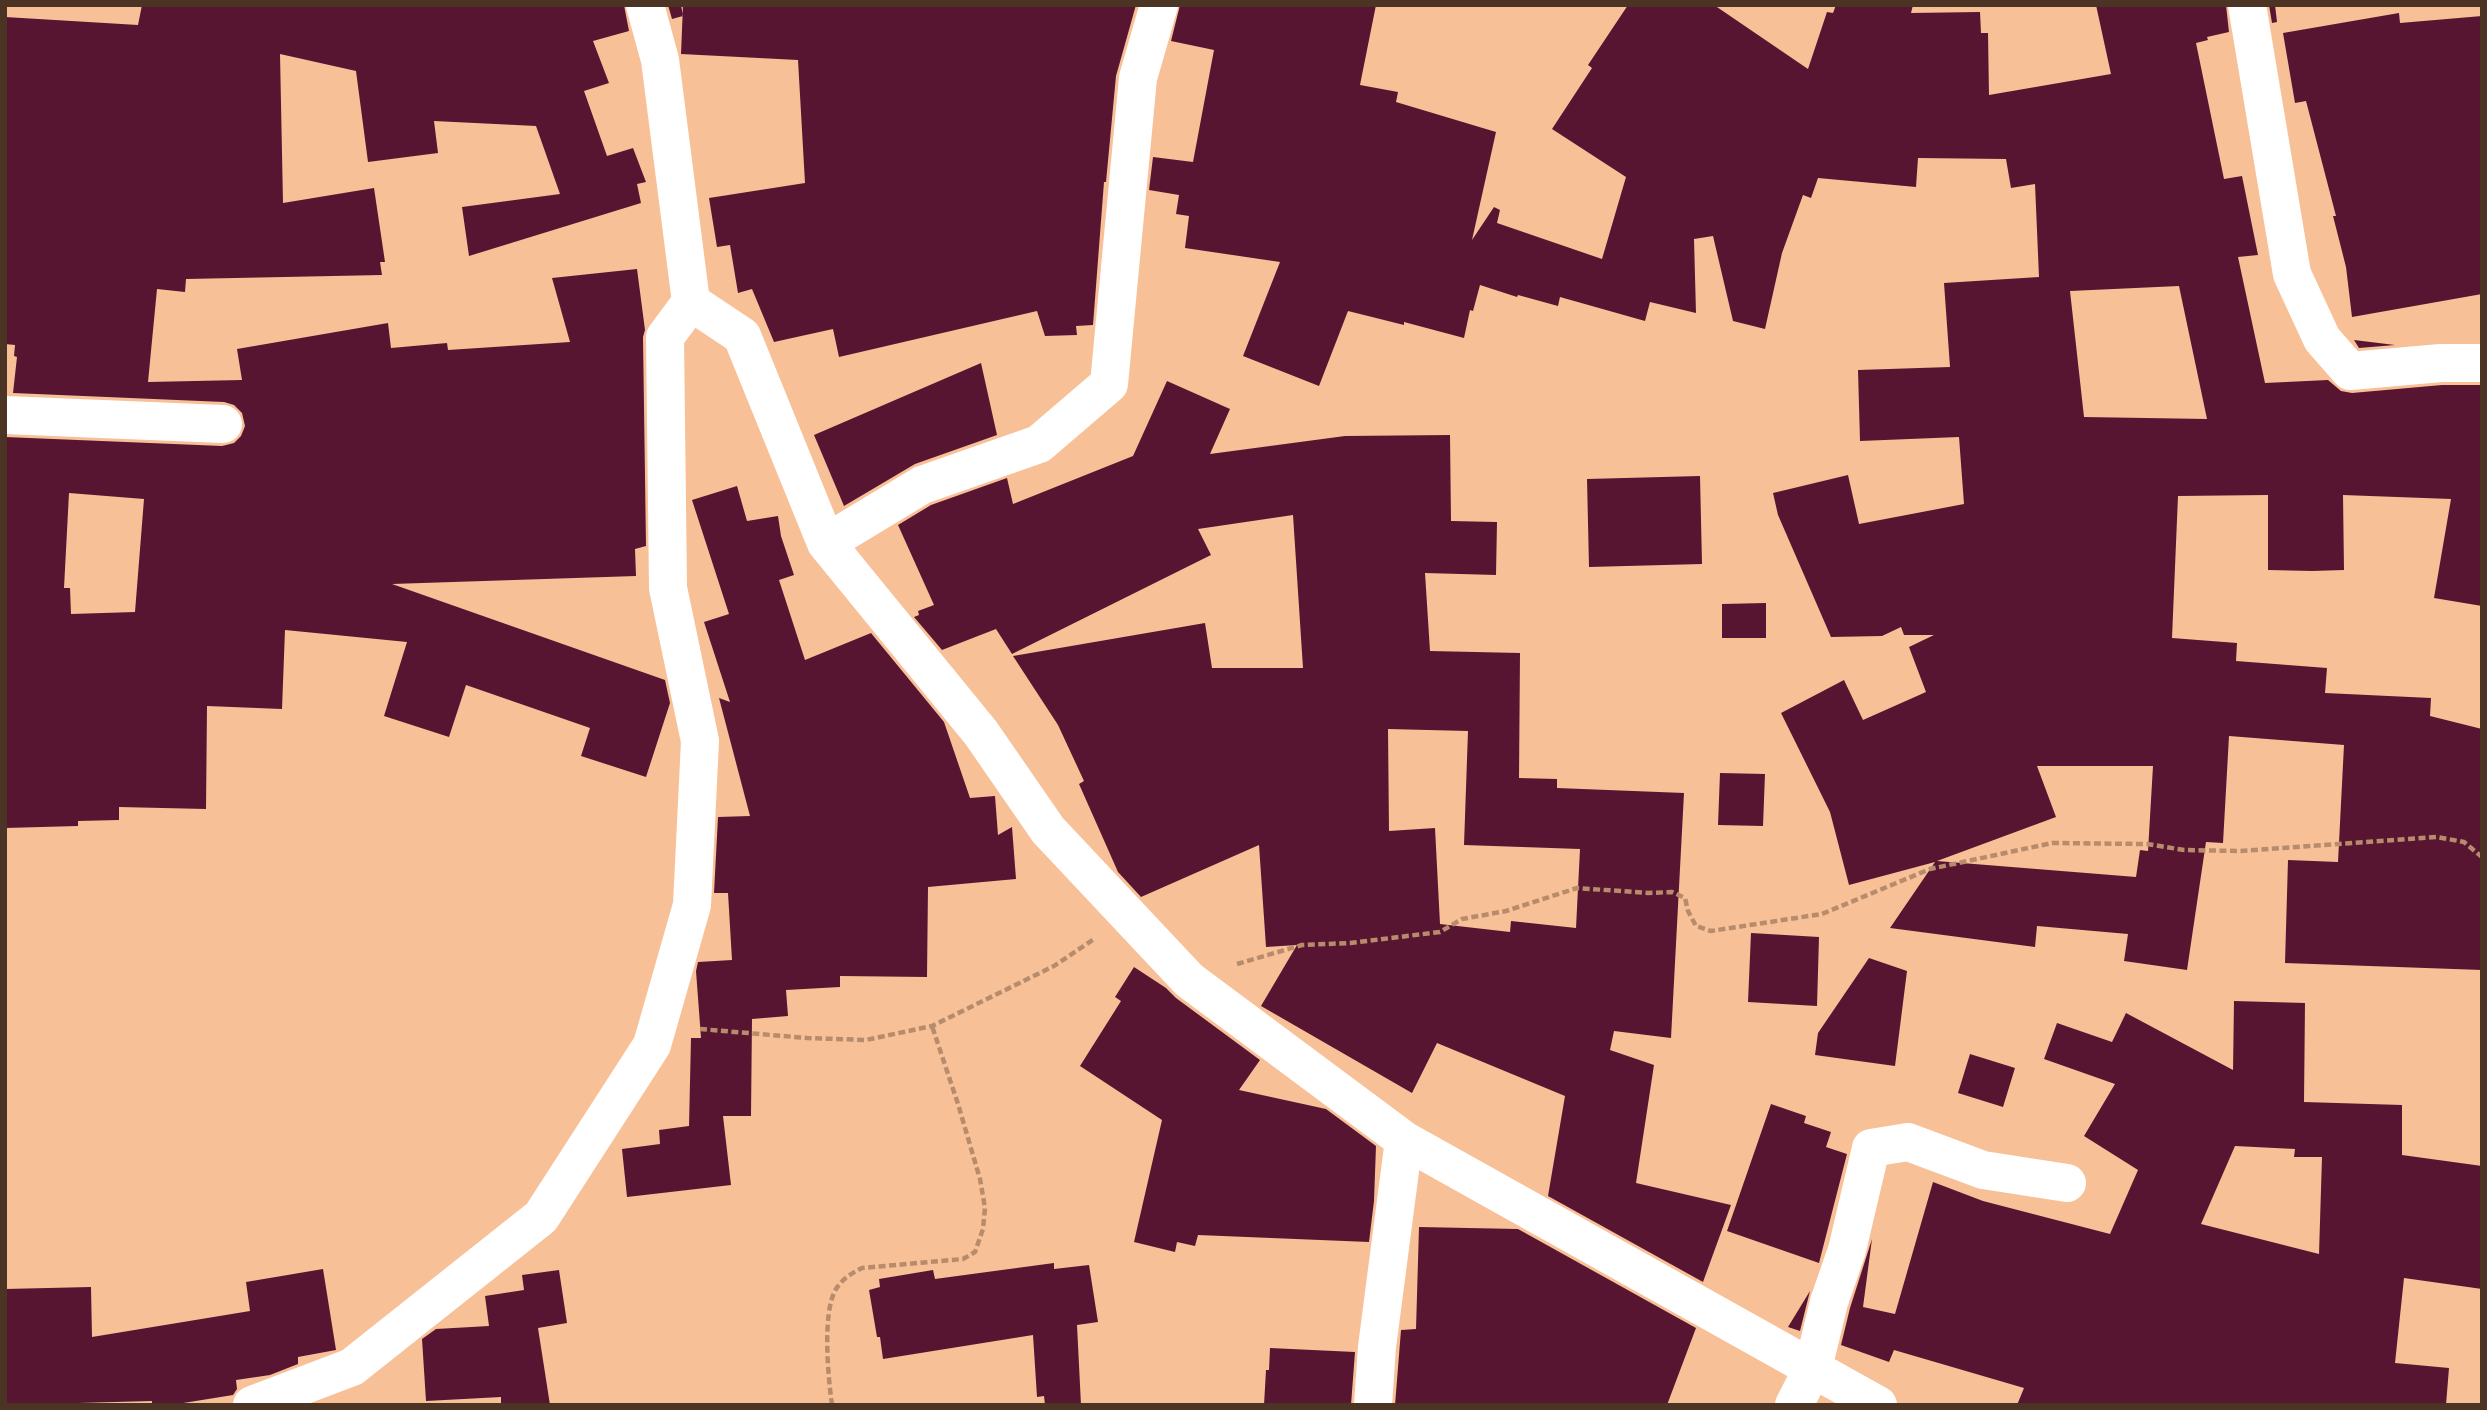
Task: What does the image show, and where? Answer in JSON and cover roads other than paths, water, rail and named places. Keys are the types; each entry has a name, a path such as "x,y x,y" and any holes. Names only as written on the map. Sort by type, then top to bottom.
{"street":[{"path":"252,1405 352,1367 541,1217 652,1045 692,905 700,741 668,588 665,337 691,302 660,60 645,5"},
{"path":"826,543 922,485 1039,444 1109,384 1138,78 1159,5"},
{"path":"2247,5 2292,274 2322,339 2350,371 2441,363 2482,363"},
{"path":"691,302 742,337 826,543 981,733 1048,830 1189,980 1404,1140 1878,1405"},
{"path":"5,415 223,424"},
{"path":"1373,1405 1377,1347 1404,1140"},
{"path":"1794,1405 1813,1368 1829,1302 1847,1250 1871,1148 1908,1142 1983,1170 2067,1183"}]}
